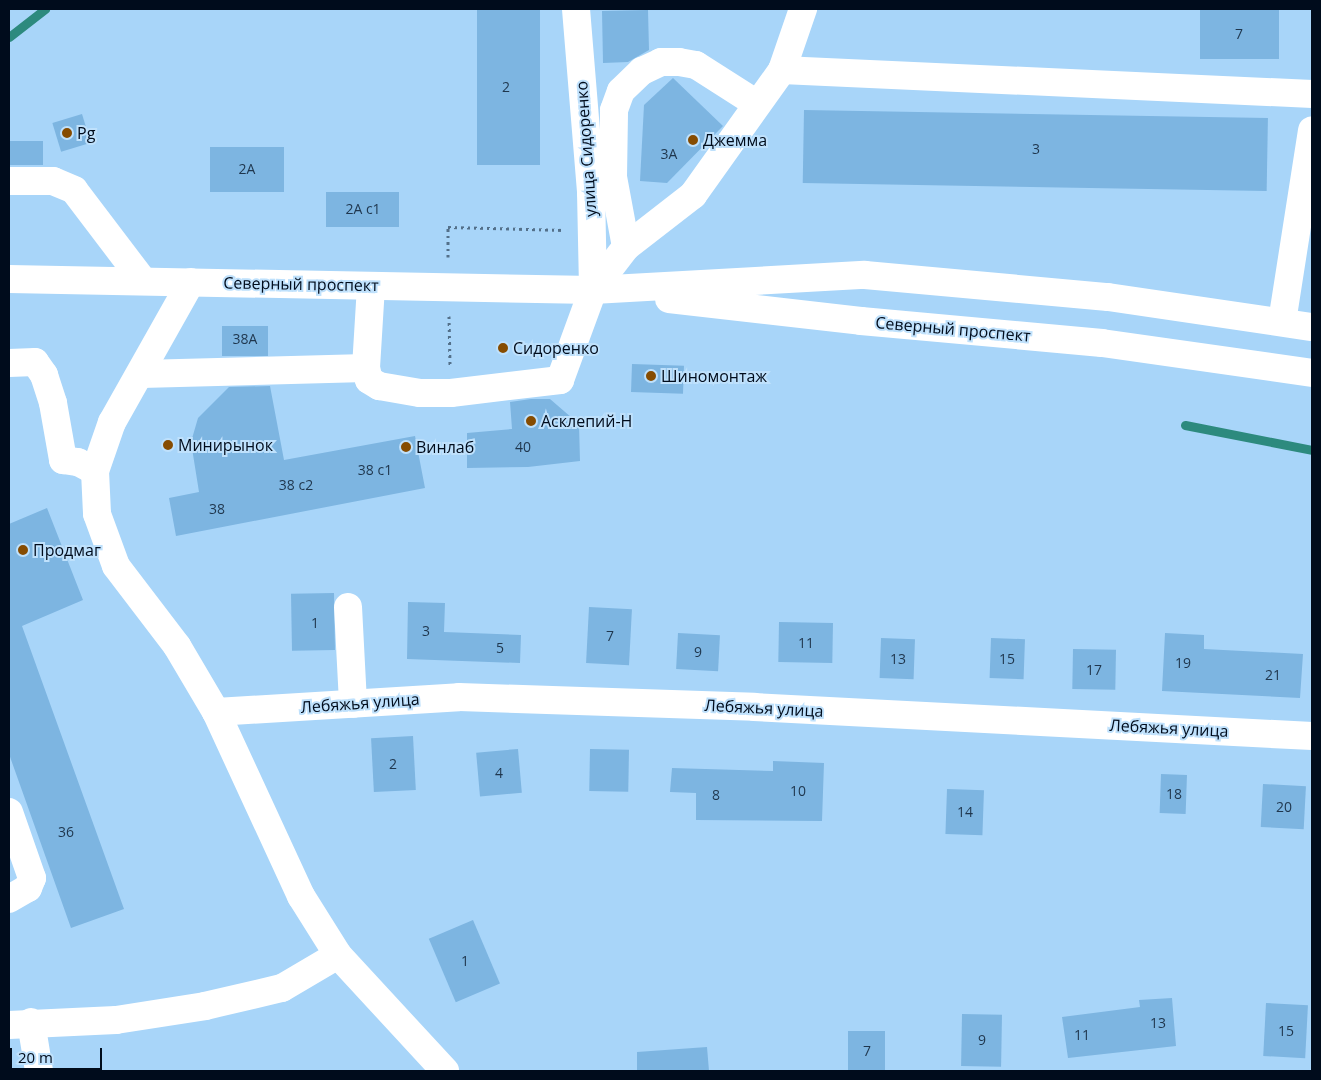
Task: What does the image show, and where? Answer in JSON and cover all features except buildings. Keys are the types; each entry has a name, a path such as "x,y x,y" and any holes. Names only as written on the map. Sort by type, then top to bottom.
{"street":[{"name":"улица Сидоренко","path":"576,9 591,192 593,290"},
{"path":"371,286 366,368 369,380 379,386 420,393 450,393 560,380 593,290 626,247 693,195 782,70 803,9"},
{"path":"626,247 613,177 614,110 620,91 642,71 662,62 679,62 696,65 758,104"},
{"path":"782,70 1312,94"},
{"path":"1282,322 1312,130"},
{"path":"9,181 53,181 74,190 143,281"},
{"name":"Северный проспект","path":"9,279 593,290 865,275 1108,297 1312,327"},
{"path":"191,282 142,374 112,422 95,471 97,514 116,566 177,646 216,712 300,896 338,955 446,1071"},
{"name":"Северный проспект","path":"593,290 861,321 1102,343 1312,373"},
{"path":"9,363 35,362 44,375 52,403 63,460 78,462 95,471"},
{"path":"142,374 366,368"},
{"path":"348,608 353,704"},
{"name":"Лебяжья улица","path":"216,712 459,697 754,707 1312,736"},
{"path":"9,812 32,878 28,888 9,899"},
{"path":"40,1071 20,1024 116,1020 205,1006 282,988 338,955"}],"waterway":[{"path":"9,37 45,9"},
{"path":"1185,425 1312,450"}],"place":[{"name":"Pg","path":"67,133"},
{"name":"Джемма","path":"693,140"},
{"name":"Сидоренко","path":"503,348"},
{"name":"Шиномонтаж","path":"651,376"},
{"name":"Асклепий-Н","path":"531,421"},
{"name":"Минирынок","path":"168,445"},
{"name":"Винлаб","path":"406,447"},
{"name":"Продмаг","path":"23,550"}]}
